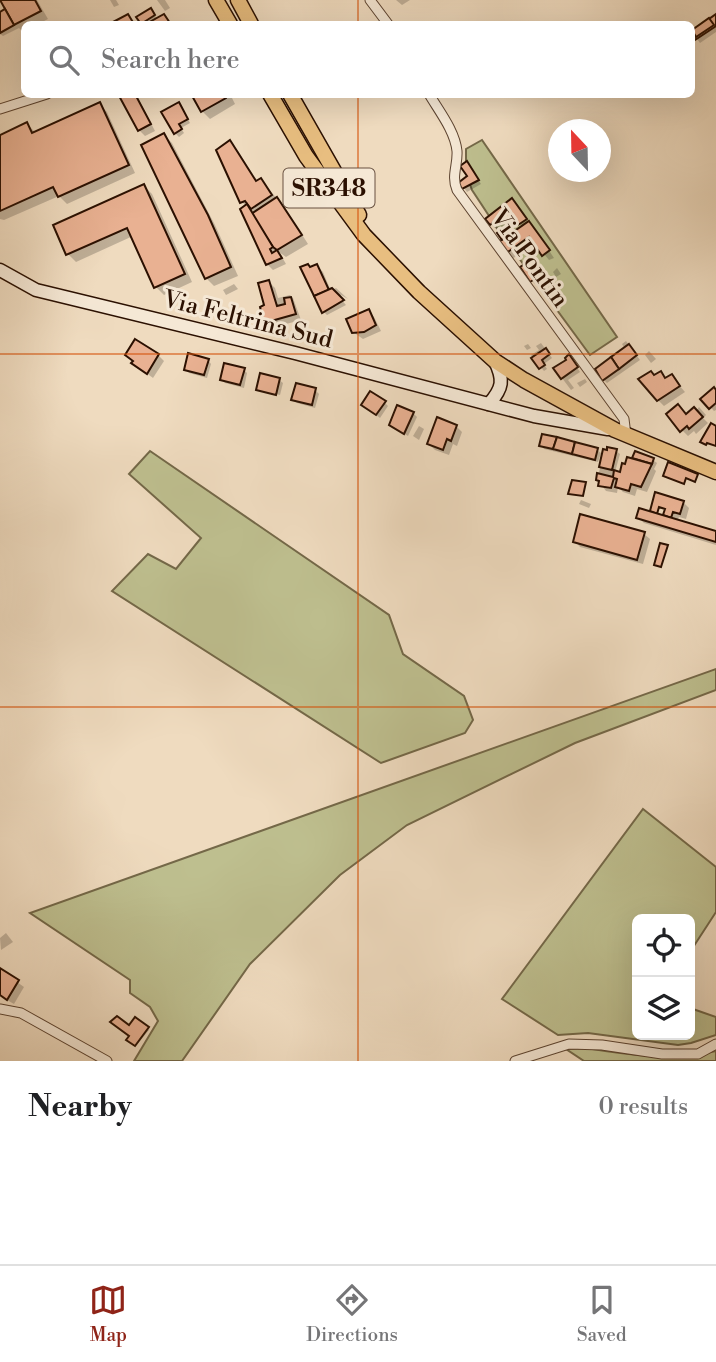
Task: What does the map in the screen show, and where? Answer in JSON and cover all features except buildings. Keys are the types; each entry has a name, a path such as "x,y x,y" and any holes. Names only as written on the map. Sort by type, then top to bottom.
{"main road":[{"path":"216,0 228,21"},
{"path":"242,1 250,21"},
{"name":"SR348","path":"273,98 306,156 365,235 400,273 495,360 524,380 621,433 709,470"},
{"path":"292,98 351,203 400,273"},
{"name":"Via Feltrina Sud","path":"0,270 36,290 295,353 534,416 621,433"},
{"path":"489,404 503,382 495,360"}],"street":[{"path":"370,0 386,21"},
{"path":"0,109 34,98"},
{"name":"Via Pontin","path":"431,98 457,147 454,182 457,190 624,419 621,433"},
{"path":"0,1009 20,1013 107,1061"},
{"path":"515,1061 569,1044 602,1045 662,1054 698,1054 716,1044"}],"green space":[{"path":"482,140 617,337 590,355 472,190 466,173 466,149"},
{"path":"150,451 389,615 403,654 464,696 473,720 465,733 381,763 112,591 148,554 176,569 201,538 129,474"},
{"path":"716,669 716,690 575,743 407,825 340,875 250,964 182,1061 134,1061 158,1021 150,1007 130,993 130,980 30,913"},
{"path":"643,809 716,867 716,912 695,944 695,914 632,914 632,1039 588,1033 558,1035 502,999"},
{"path":"695,1010 716,1017 716,1035 678,1045 640,1040 695,1040"},
{"path":"586,1048 635,1055 668,1056 716,1051 716,1061 584,1061 566,1049"}]}
